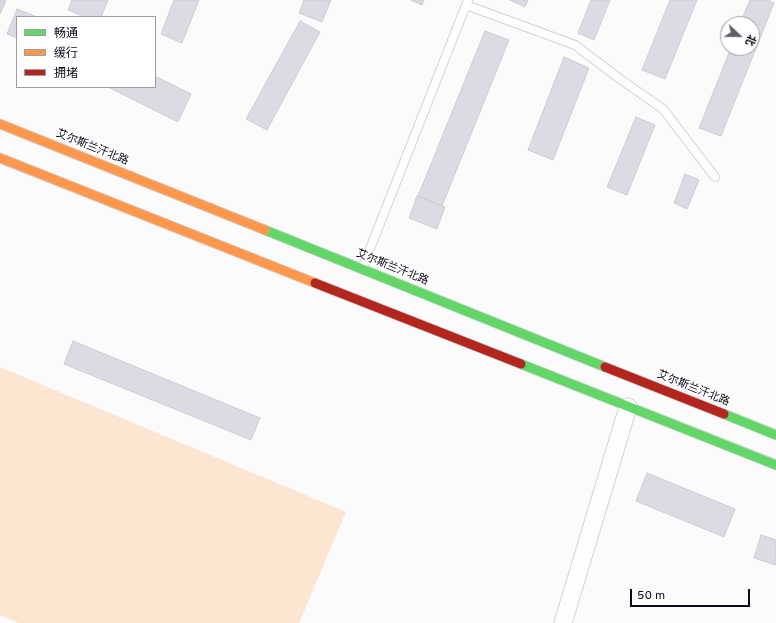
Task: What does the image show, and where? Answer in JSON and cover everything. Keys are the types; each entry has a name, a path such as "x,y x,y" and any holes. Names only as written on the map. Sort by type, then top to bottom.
{"main road":[{"name":"艾尔斯兰汗北路","path":"0,124 776,435"},
{"path":"0,158 776,465"}],"street":[{"path":"563,623 628,407"}],"lane":[{"path":"362,269 467,3 575,45 663,109 715,176"}],"shaded area":[{"path":"0,367 346,512 299,623 18,623 0,615"}],"building":[{"path":"0,0 6,1 0,14"},
{"path":"72,0 108,0 101,16 83,16 68,10"},
{"path":"174,0 199,0 182,43 161,34"},
{"path":"304,0 331,0 322,22 299,13"},
{"path":"411,0 424,0 422,5"},
{"path":"510,0 528,0 525,7"},
{"path":"591,0 610,0 594,40 578,33"},
{"path":"670,0 697,0 665,79 642,70"},
{"path":"750,0 768,0 774,3 760,38 760,16 743,16"},
{"path":"17,9 34,16 16,16 16,38 7,34"},
{"path":"300,21 320,32 267,130 246,119"},
{"path":"485,31 509,40 442,206 418,196"},
{"path":"728,56 753,56 721,136 699,128"},
{"path":"564,57 589,68 553,160 528,150"},
{"path":"156,76 191,94 178,122 110,88 156,88"},
{"path":"636,117 655,125 627,195 607,187"},
{"path":"685,174 699,180 687,209 674,203"},
{"path":"417,196 445,207 437,229 409,218"},
{"path":"73,341 260,418 251,440 64,364"},
{"path":"647,473 735,509 724,537 636,501"},
{"path":"761,535 776,540 776,565 754,558"}],"traffic: fast":[{"path":"265,230 605,367"},
{"path":"521,364 776,465"},
{"path":"724,414 776,435"}],"traffic: slow":[{"path":"0,124 265,230"},
{"path":"0,158 315,283"}],"traffic: jam":[{"path":"315,283 521,364"},
{"path":"605,367 724,414"}]}
